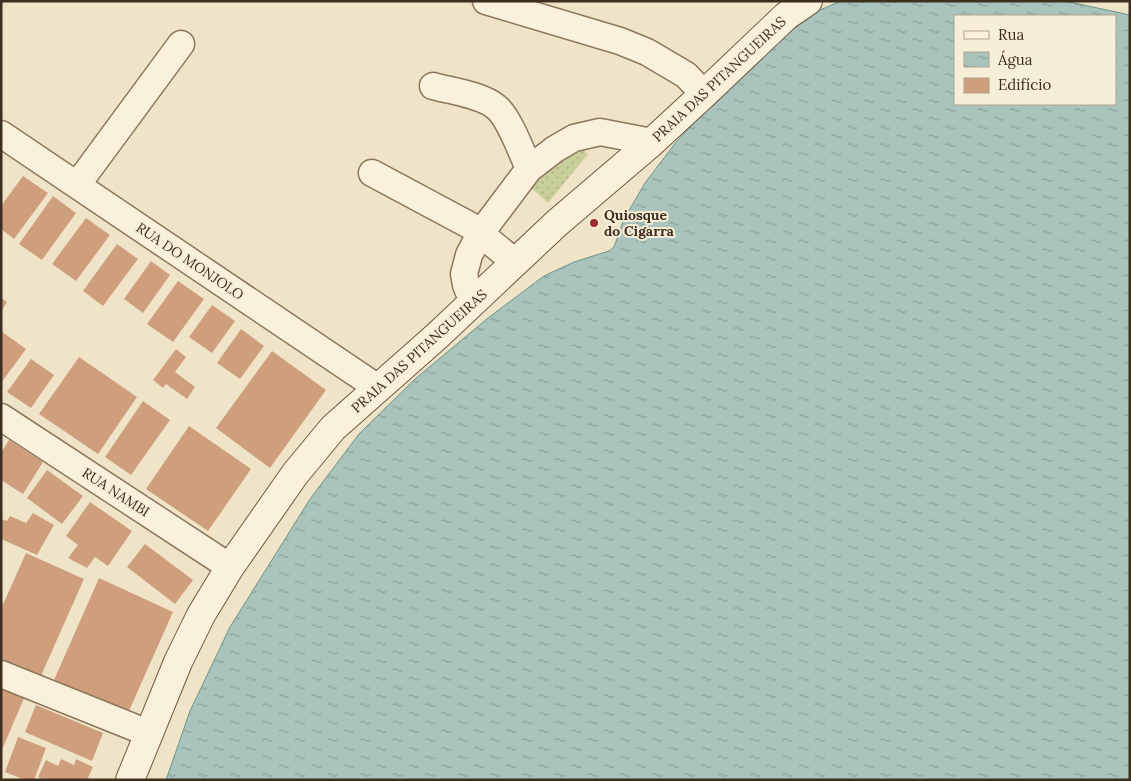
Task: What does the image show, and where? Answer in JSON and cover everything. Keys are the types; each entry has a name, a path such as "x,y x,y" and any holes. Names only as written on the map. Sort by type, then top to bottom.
{"main road":[{"name":"PRAIA DAS PITANGUEIRAS","path":"130,780 148,734 201,615 230,567 295,474 333,428 474,302 556,223 652,142 786,16 808,1"}],"street":[{"path":"486,1 620,41 647,52 686,74 704,94"},
{"path":"78,185 182,44"},
{"path":"434,86 486,101 497,107 506,120 529,169"},
{"path":"474,302 466,285 464,274 469,255 480,234 529,169 555,149 574,138 600,132 652,142"},
{"name":"RUA DO MONJOLO","path":"1,134 378,388"},
{"path":"372,173 471,226 515,262"},
{"name":"RUA NAMBI","path":"1,417 230,567"},
{"path":"1,674 148,734"}],"green space":[{"path":"566,135 588,154 548,203 526,183"}],"water":[{"path":"841,1 1065,1 1130,15 1130,780 166,780 190,711 230,627 310,499 359,434 415,379 488,318 544,276 574,262 609,251 614,247 624,219 645,183 676,142 738,76 813,13"}],"building":[{"path":"23,176 48,193 14,239 1,229 1,206"},
{"path":"53,196 76,213 42,260 19,244"},
{"path":"86,218 110,235 76,281 52,264"},
{"path":"117,244 138,259 103,306 83,291"},
{"path":"151,261 170,275 143,313 124,299"},
{"path":"178,281 204,299 173,342 147,324"},
{"path":"1,298 7,302 1,312"},
{"path":"212,305 235,321 212,353 189,337"},
{"path":"241,329 264,346 240,379 217,363"},
{"path":"1,331 26,349 1,383"},
{"path":"176,349 186,357 175,372 195,387 187,399 166,384 163,388 153,380"},
{"path":"272,351 326,390 270,468 216,428"},
{"path":"79,357 137,397 98,454 39,414"},
{"path":"31,359 54,375 31,408 7,392"},
{"path":"143,401 170,420 131,475 105,457"},
{"path":"189,426 251,469 208,531 146,489"},
{"path":"9,440 43,462 23,494 1,480 1,453"},
{"path":"47,470 83,496 62,524 27,498"},
{"path":"90,502 132,531 108,566 95,557 87,568 68,558 78,545 66,536"},
{"path":"33,513 54,525 37,555 1,539 1,519 7,521 10,516 26,523"},
{"path":"145,544 193,580 175,604 127,567"},
{"path":"26,553 84,579 40,678 1,661 1,609"},
{"path":"99,578 173,612 128,713 54,680"},
{"path":"2,686 25,696 1,752 1,689"},
{"path":"36,705 103,733 92,761 25,732"},
{"path":"18,737 46,748 34,780 25,780 5,772"},
{"path":"61,759 74,765 76,759 93,767 87,780 44,780 38,777 46,760 58,766"}],"place":[{"name":"Quiosque do Cigarra","path":"594,223"}]}
